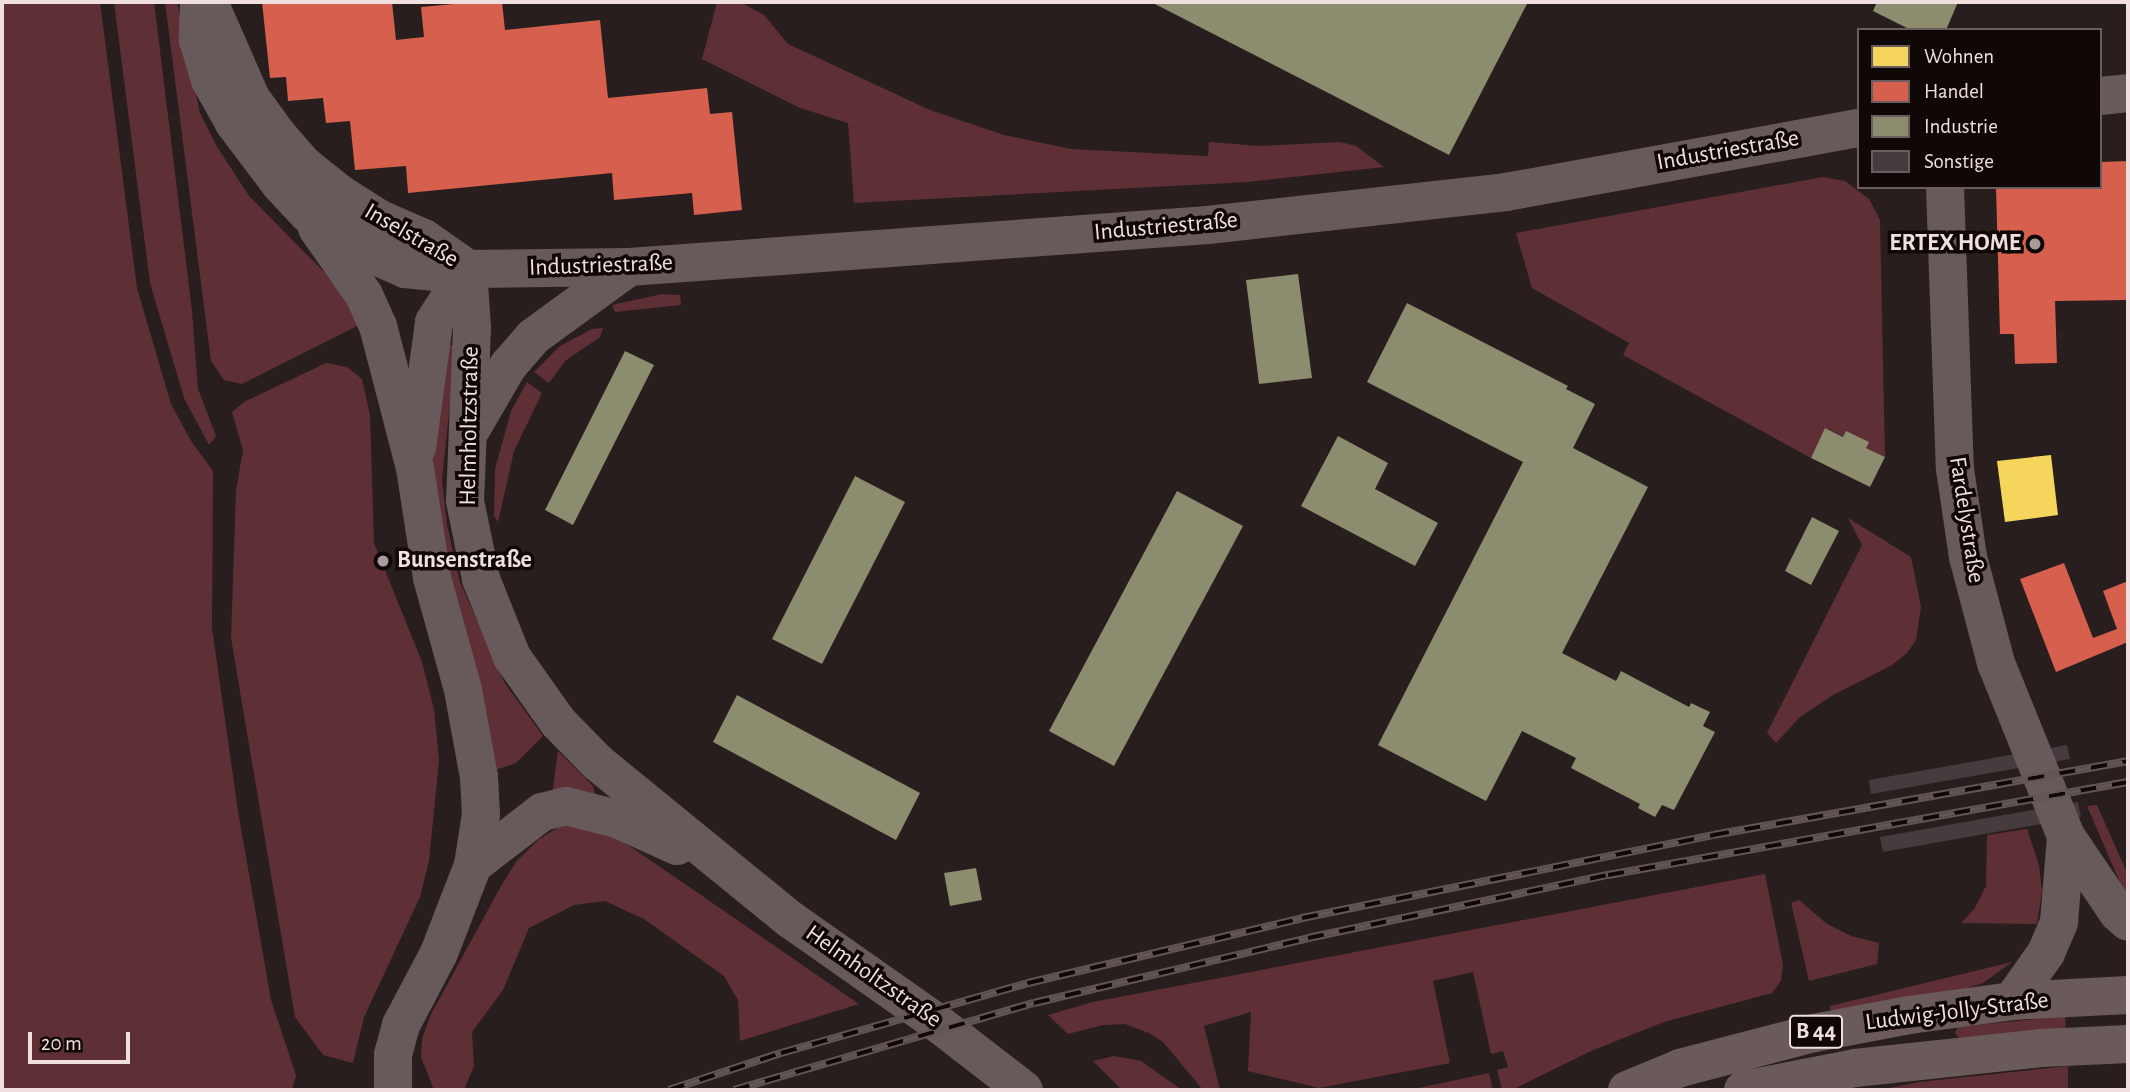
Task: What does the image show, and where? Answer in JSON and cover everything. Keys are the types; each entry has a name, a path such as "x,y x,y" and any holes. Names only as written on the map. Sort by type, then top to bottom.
{"main road":[{"name":"Ludwig-Jolly-Straße","path":"1627,1090 1679,1068 1814,1033 1909,1015 2012,1001 2128,995"},
{"name":"Ludwig-Jolly-Straße","path":"1745,1090 1855,1068 2041,1048 2128,1044"}],"street":[{"name":"Inselstraße","path":"199,2 198,40 210,80 257,157 308,214 362,250 405,269 435,272 468,269"},
{"name":"Inselstraße","path":"209,2 251,98 276,134 303,164 339,193 380,219 424,238 468,269"},
{"path":"2102,96 2128,93"},
{"name":"Industriestraße","path":"468,269 629,267 1208,225 1492,193 1857,128"},
{"name":"Fardelystraße","path":"1945,189 1955,469 1968,557 1996,663 2066,836 2118,912 2128,922"},
{"path":"308,214 363,295 378,326 415,468 432,579 463,690 479,777 481,814 473,865 439,953 401,1025 393,1054 393,1090"},
{"path":"468,434 490,393 526,344 560,315 629,267"},
{"path":"415,468 434,321 468,269"},
{"name":"Helmholtzstraße","path":"468,269 472,328 465,501 481,579 512,657 558,722 597,762 720,865 791,920 936,1022 1024,1090"},
{"name":"Helmholtzstraße","path":"473,865 542,812 566,806 617,819 720,865"},
{"name":"Fardelystraße","path":"2012,1001 2046,953 2059,922 2066,836"}],"shaded area":[{"path":"2,2 100,2 137,288 171,404 191,441 213,471 212,628 238,811 271,1000 296,1075 292,1090 2,1090"},
{"path":"114,2 154,2 192,311 198,389 216,436 209,445 184,398 150,283"},
{"path":"165,2 177,2 200,113 216,145 249,196 339,287 359,325 242,384 224,380 211,361"},
{"path":"717,2 740,2 764,15 788,44 930,110 1004,135 1071,149 1208,156 1209,142 1260,146 1340,142 1356,146 1384,167 1248,182 854,203 848,123 800,108 702,59"},
{"path":"1823,177 1845,181 1869,199 1880,220 1885,457 1826,428 1811,458 1623,355 1629,343 1532,288 1516,233"},
{"path":"662,294 680,295 681,305 615,312 612,305"},
{"path":"603,328 600,337 565,361 549,383 534,372 560,346 592,329"},
{"path":"444,344 456,346 442,479 447,525 460,582 504,682 543,736 516,763 493,771 427,478"},
{"path":"326,363 347,367 362,379 370,415 374,543 422,662 434,709 439,760 429,861 420,897 364,1017 353,1063 323,1055 295,1017 231,638 236,491 243,450 232,412 244,402"},
{"path":"527,382 542,393 514,451 498,522 494,516 495,469 511,411"},
{"path":"1848,518 1911,557 1921,607 1916,640 1907,653 1892,665 1833,695 1800,717 1776,743 1767,733 1862,545"},
{"path":"558,751 593,786 596,797 552,795"},
{"path":"2097,805 2128,875 2128,901 2087,806"},
{"path":"582,823 624,842 859,1004 740,1041 738,1000 724,976 644,919 605,901 574,905 529,928 503,990 472,1032 474,1066 464,1090 434,1090 421,1057 422,1039 430,1016 501,886 516,862 538,840 562,825"},
{"path":"2027,829 2039,865 2042,891 2037,924 1961,923 1975,908 1986,886 1987,835"},
{"path":"1765,874 1783,965 1781,981 1772,993 1664,1022 1591,1051 1512,1090 1502,1090 1497,1070 1508,1067 1503,1051 1491,1054 1473,972 1433,981 1450,1063 1319,1088 1248,1071 1251,1012 1204,1026 1220,1090 1203,1090 1163,1042 1149,1033 1125,1024 1103,1025 1068,1034 1048,1015 1093,1002"},
{"path":"1799,900 1827,924 1851,936 1879,943 1877,964 1809,981 1791,903"},
{"path":"2012,962 1983,983 1964,989 1832,1014 1830,1010 1830,1006"},
{"path":"2065,1016 2066,1029 1959,1038 1955,1033 1958,1027"},
{"path":"1114,1056 1141,1061 1182,1090 1122,1090 1093,1061"},
{"path":"2068,1066 2068,1090 1879,1090 1919,1082"},
{"path":"1489,1073 1493,1090 1409,1090"}],"building: Wohnen":[{"path":"2051,455 2058,515 2005,522 1997,461"}],"building: Handel":[{"path":"262,2 392,2 396,40 424,37 421,7 502,2 505,30 600,20 608,98 707,88 710,114 732,112 742,210 694,215 692,193 614,200 612,173 408,193 406,166 355,170 350,121 326,123 323,98 288,101 286,77 270,78"},
{"path":"2128,161 2128,300 2055,301 2057,363 2015,364 2014,334 2000,334 1996,189 2102,189 2102,162"},
{"path":"2064,563 2093,638 2117,629 2103,591 2128,581 2128,642 2056,672 2020,579"}],"building: Industrie":[{"path":"1151,2 1528,2 1449,155"},
{"path":"1877,2 1958,2 1947,28 1907,28 1873,11"},
{"path":"1298,274 1312,378 1259,384 1246,280"},
{"path":"1407,303 1568,386 1566,389 1595,404 1573,448 1648,487 1562,653 1616,681 1621,671 1689,707 1691,703 1710,712 1703,726 1715,732 1674,810 1662,805 1655,817 1638,808 1640,804 1571,768 1576,758 1522,731 1486,801 1378,745 1523,462 1367,382"},
{"path":"625,351 654,365 573,525 545,510"},
{"path":"1825,428 1843,437 1846,431 1869,442 1866,448 1885,457 1870,487 1811,458"},
{"path":"1338,436 1388,463 1375,489 1438,523 1415,566 1301,506"},
{"path":"855,476 905,502 822,664 772,639"},
{"path":"1177,491 1243,526 1114,766 1049,731"},
{"path":"1812,517 1839,531 1811,585 1785,571"},
{"path":"737,695 920,793 896,840 713,742"},
{"path":"976,868 982,900 950,906 944,873"}],"building: Sonstige":[{"path":"2067,745 2070,759 1871,794 1869,780"},
{"path":"2078,802 2081,817 1883,852 1880,837"}],"railway":[{"path":"669,1090 781,1053 1028,983 1302,918 1713,835 2128,761"},
{"path":"734,1090 1034,1003 1308,938 1608,875 2128,782"}],"place":[{"name":"ERTEX HOME","path":"2035,244"},
{"name":"Bunsenstraße","path":"383,561"}]}
